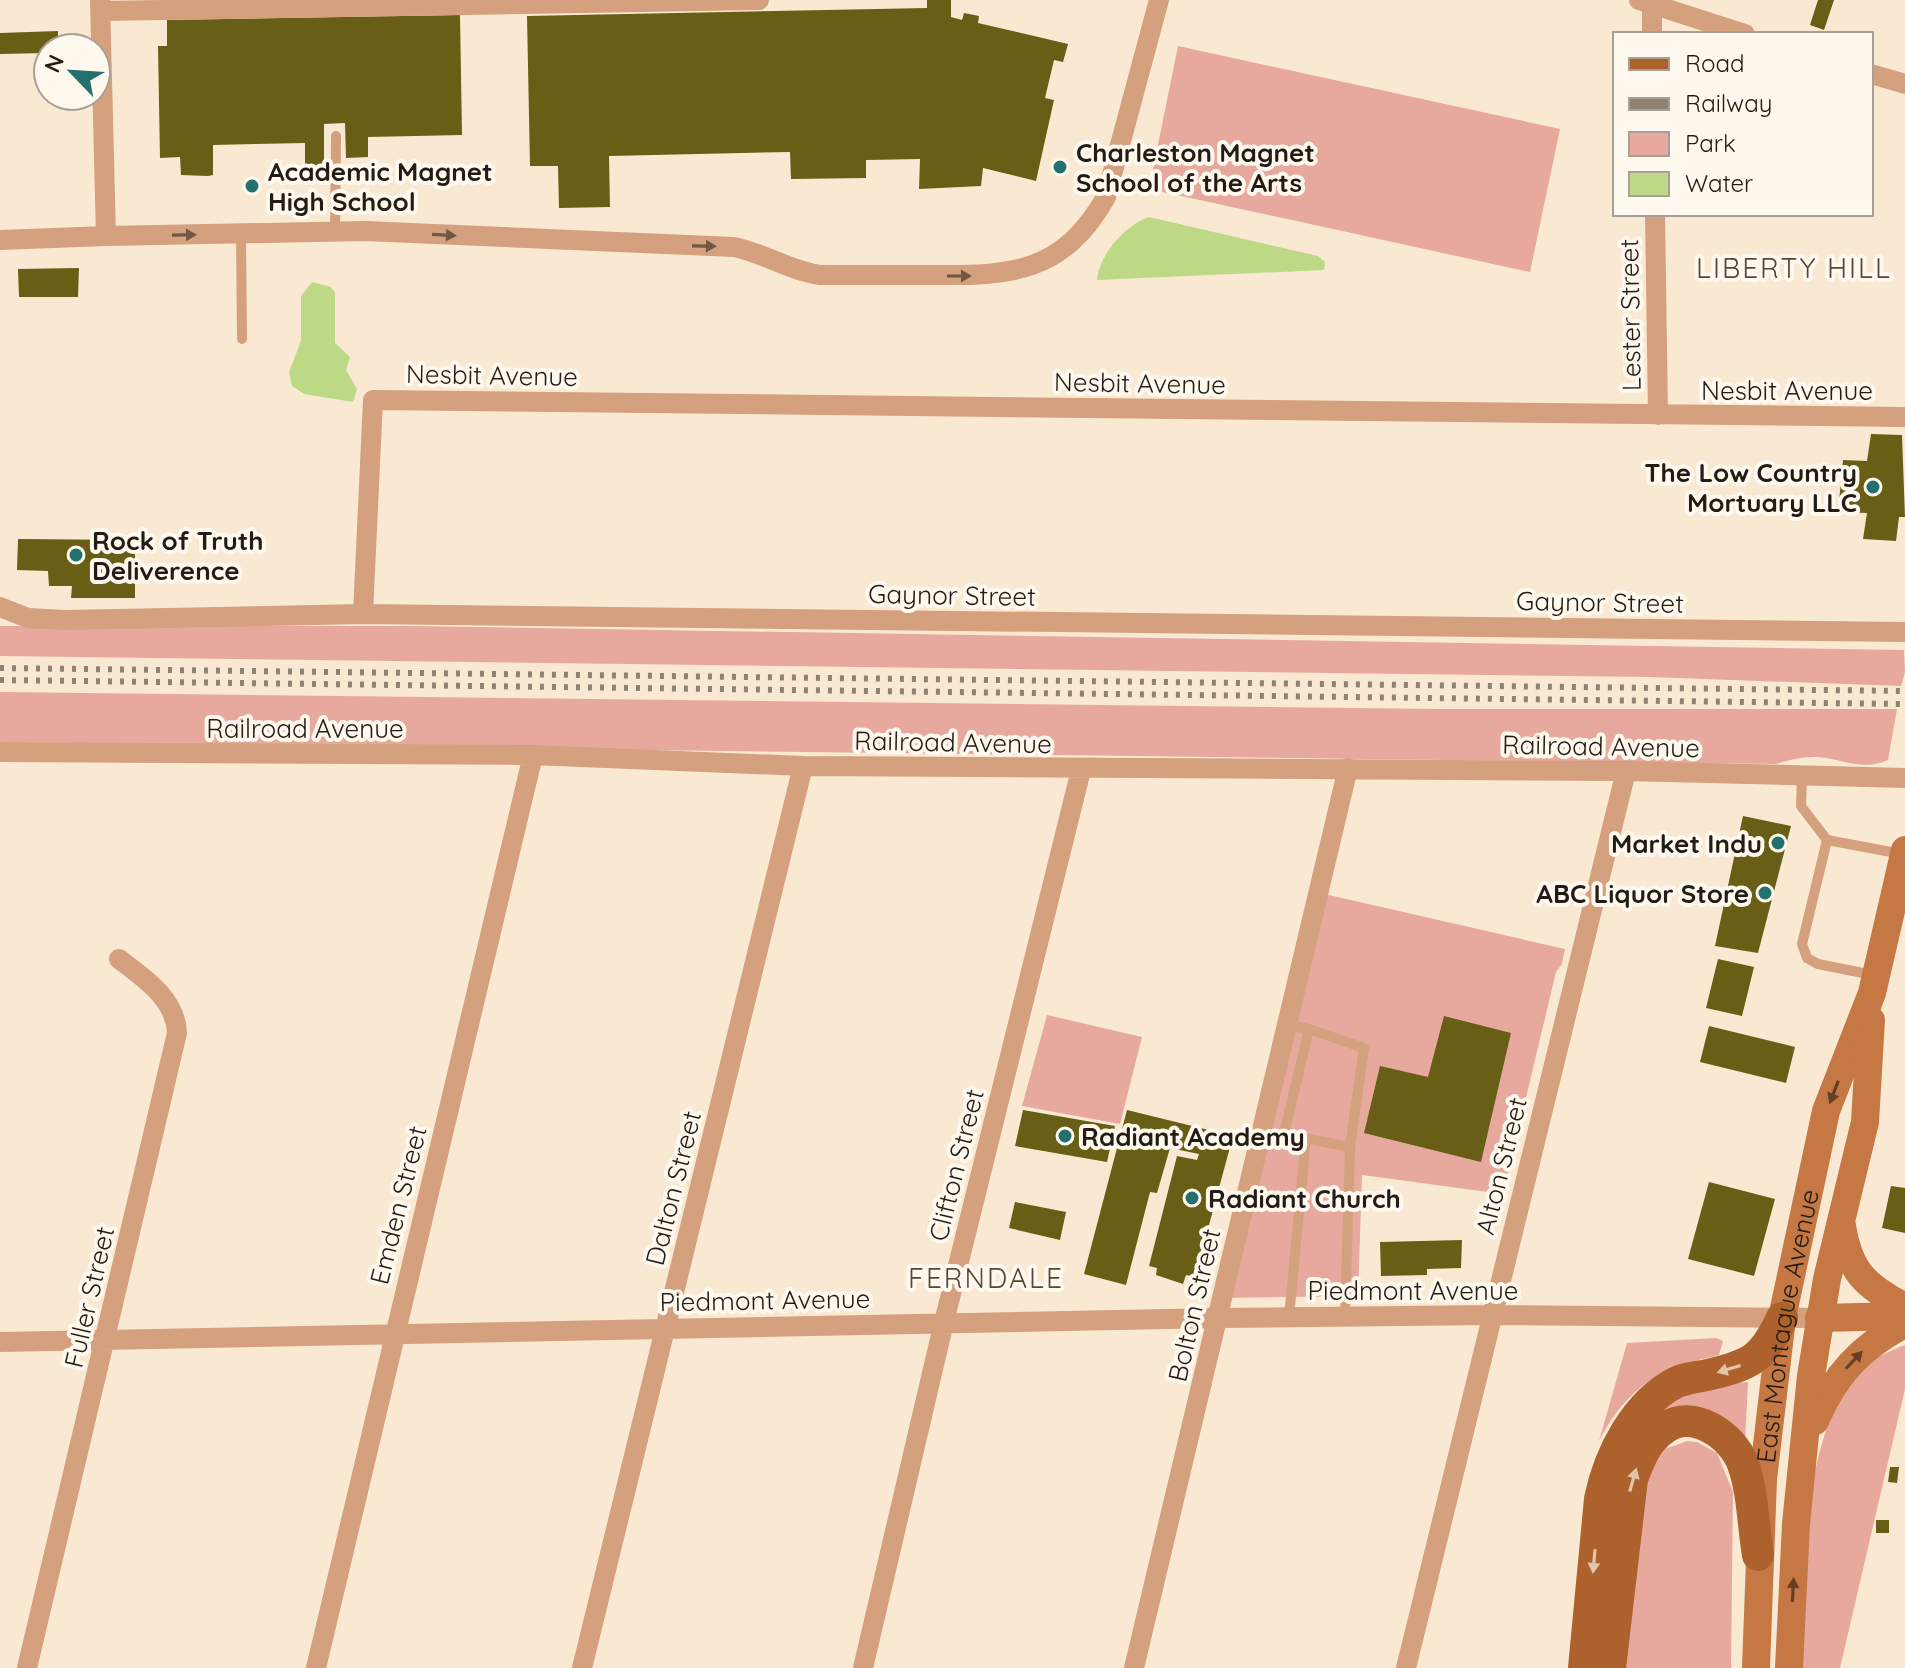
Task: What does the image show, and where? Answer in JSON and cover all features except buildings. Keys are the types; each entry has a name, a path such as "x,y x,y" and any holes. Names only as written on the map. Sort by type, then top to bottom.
{"main road":[{"name":"East Montague Avenue","path":"1756,1668 1763,1479 1782,1318 1826,1111 1874,985 1905,852"},
{"name":"East Montague Avenue","path":"1789,1668 1802,1451 1819,1318 1865,1122 1874,985"},
{"path":"1841,1222 1847,1257 1883,1295 1905,1307"},
{"path":"1819,1318 1905,1316"},
{"path":"1584,1668 1600,1499 1606,1473 1624,1435 1654,1398 1678,1382 1741,1366 1768,1350 1782,1318"},
{"path":"1802,1451 1829,1390 1855,1356 1905,1324"},
{"path":"1610,1668 1632,1479 1639,1458 1662,1429 1674,1423 1705,1424 1718,1431 1735,1450 1743,1465 1758,1555"}],"street":[{"path":"106,236 100,6 759,0"},
{"path":"0,240 365,231 734,247 755,251 804,273 820,275 997,276 1037,264 1064,249 1098,212 1106,197 1159,0"},
{"path":"1652,32 1647,2 1739,32"},
{"path":"1873,75 1905,84"},
{"name":"Lester Street","path":"1655,216 1658,415"},
{"name":"Nesbit Avenue","path":"363,614 373,400 1905,417"},
{"name":"Gaynor Street","path":"0,607 28,618 65,620 363,614 1905,632"},
{"name":"Railroad Avenue","path":"0,752 533,755 803,766 1626,771 1905,778"},
{"name":"Emden Street","path":"316,1668 533,755"},
{"name":"Dalton Street","path":"582,1668 803,766"},
{"name":"Bolton Street","path":"1134,1668 1348,768"},
{"name":"Clifton Street","path":"863,1668 944,1322 1081,770"},
{"name":"Alton Street","path":"1406,1668 1626,771"},
{"name":"Fuller Street","path":"27,1668 177,1033 177,1019 155,987 119,959"},
{"name":"Piedmont Avenue","path":"0,1342 1345,1316 1819,1318"}],"lane":[{"path":"335,233 336,136"},
{"path":"241,234 242,339"},
{"path":"1802,776 1801,806 1827,840 1905,852"},
{"path":"1827,840 1802,944 1807,958 1874,985"},
{"path":"1287,1025 1309,1029 1364,1048 1350,1147 1345,1316"},
{"path":"1309,1029 1284,1134 1350,1147"},
{"path":"1289,1317 1306,1138"}],"green space":[{"path":"1178,46 1560,129 1530,272 1149,189"},
{"path":"0,626 413,626 1904,650 1905,672 1901,686 1649,677 0,656"},
{"path":"0,692 1440,709 1897,709 1888,760 1864,765 1813,757 1776,764 0,742"},
{"path":"1320,893 1565,949 1562,964 1556,972 1503,1194 1362,1175 1358,1296 1222,1298"},
{"path":"1047,1015 1142,1037 1120,1124 1022,1106"},
{"path":"1716,1338 1723,1341 1719,1355 1676,1366 1652,1379 1622,1406 1599,1441 1627,1343"},
{"path":"1905,1345 1905,1389 1840,1668 1800,1668 1809,1513 1824,1435 1839,1401 1858,1372 1874,1359"},
{"path":"1748,1382 1745,1442 1730,1424 1627,1451 1678,1400 1706,1388"},
{"path":"1687,1441 1697,1442 1717,1453 1733,1492 1731,1668 1625,1668 1646,1479 1665,1449"}],"water":[{"path":"1149,217 1318,256 1325,262 1324,270 1097,280 1103,261 1115,242 1131,227"},
{"path":"312,282 331,287 335,293 335,343 350,357 346,370 357,389 353,402 304,394 292,386 289,372 301,341 301,296"}],"railway":[{"path":"0,668 1905,691"},
{"path":"0,680 1905,704"}],"place":[{"name":"Charleston Magnet School of the Arts","path":"1060,167"},
{"name":"Academic Magnet High School","path":"252,186"},
{"name":"The Low Country Mortuary LLC","path":"1873,487"},
{"name":"Rock of Truth Deliverence","path":"76,555"},
{"name":"Market Indu","path":"1778,843"},
{"name":"ABC Liquor Store","path":"1765,893"},
{"name":"Radiant Academy","path":"1065,1136"},
{"name":"Radiant Church","path":"1192,1198"}],"district":[{"name":"LIBERTY HILL","path":"1794,267"},
{"name":"FERNDALE","path":"986,1277"}]}
